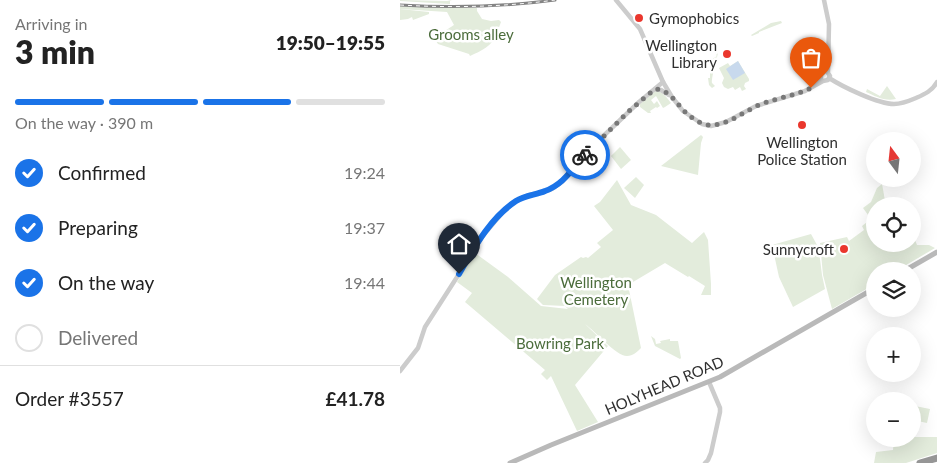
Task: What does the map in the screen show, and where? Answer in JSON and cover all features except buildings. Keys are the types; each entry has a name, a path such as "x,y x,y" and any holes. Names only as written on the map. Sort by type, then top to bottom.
{"highway":[{"path":"920,463 937,458"}],"main road":[{"path":"920,262 937,252"},
{"name":"HOLYHEAD ROAD","path":"510,463 574,435 709,382 866,293"}],"street":[{"path":"616,0 640,29 663,82 672,97"},
{"path":"655,89 665,91 691,117 708,126 735,118 764,103 805,91 824,78 828,64 829,24 824,0"},
{"path":"824,78 880,101 894,104 926,94 934,88 937,82"},
{"path":"400,371 418,348 425,327 481,238 502,212 517,200 552,189 562,182 594,145 663,82"},
{"path":"705,463 711,453 720,412 709,382"}],"green space":[{"path":"400,0 447,1 452,0 450,4"},
{"name":"Grooms alley","path":"400,6 477,8 482,19 499,20 501,22 498,30 494,29 492,33 497,34 492,42 470,56 469,54 438,44 434,38 454,25 447,12 400,9"},
{"path":"400,9 429,12 429,14 413,20 412,17 400,20"},
{"path":"781,21 782,23 751,35 771,23"},
{"path":"718,53 712,81 715,86 712,88 709,85 708,78 710,78 709,72 711,68 709,64"},
{"path":"738,61 749,79 744,86 746,89 742,91 740,87 735,90 733,87 728,89 724,87 722,83 724,78 719,68 728,63 730,66"},
{"path":"887,86 896,99 884,99 866,92 867,89 880,96"},
{"path":"655,91 663,93 671,103 663,108 656,96 651,100 654,104 657,101 660,106 650,111 651,113 648,113 640,107 640,104"},
{"path":"701,135 703,137 698,175 661,166"},
{"path":"620,147 631,160 621,169 611,156"},
{"path":"636,177 644,185 635,198 624,188"},
{"path":"617,180 631,205 656,215 692,243 704,232 708,240 711,295 701,295 705,286 665,263 628,285 641,348 633,355 627,356 617,352 585,324 608,346 575,385 598,422 577,431 551,376 547,380 541,374 545,370 465,302 472,293 457,282 475,253 508,277 541,306 568,309 565,306 543,305 537,299 555,275 581,257 588,258 601,247 597,243 613,230 594,206 600,202"},
{"path":"877,188 883,188 884,197 873,197"},
{"path":"866,223 866,252 921,252 921,245 929,245 935,248 911,262 866,262 866,289 832,309 823,275 820,243 847,237 849,241 864,230 862,226"},
{"path":"811,234 819,251 825,289 793,307 779,277 772,245"},
{"path":"651,336 655,339 656,344 670,339 670,341 678,341 681,358 655,346"},
{"path":"921,407 930,409 927,423 921,422"},
{"path":"921,437 937,437 937,453 906,463 874,463 876,452 893,450 893,447 921,447"}],"water":[{"path":"738,61 745,73 733,80 726,69"}],"railway":[{"path":"400,5 478,6 555,0"}],"way so far":[{"path":"585,155 629,111 655,89 665,91 691,117 702,124 711,126 735,118 756,106 811,88"}],"place":[{"name":"Gymophobics","path":"639,18"},
{"name":"Wellington Library","path":"727,54"},
{"name":"Wellington Police Station","path":"802,125"},
{"name":"Sunnycroft","path":"844,249"}],"route":[{"path":"459,274 488,228 508,206 522,197 552,189 562,182 585,155"}],"park label":[{"name":"Wellington Cemetery","path":"596,290"},
{"name":"Bowring Park","path":"560,343"}]}
